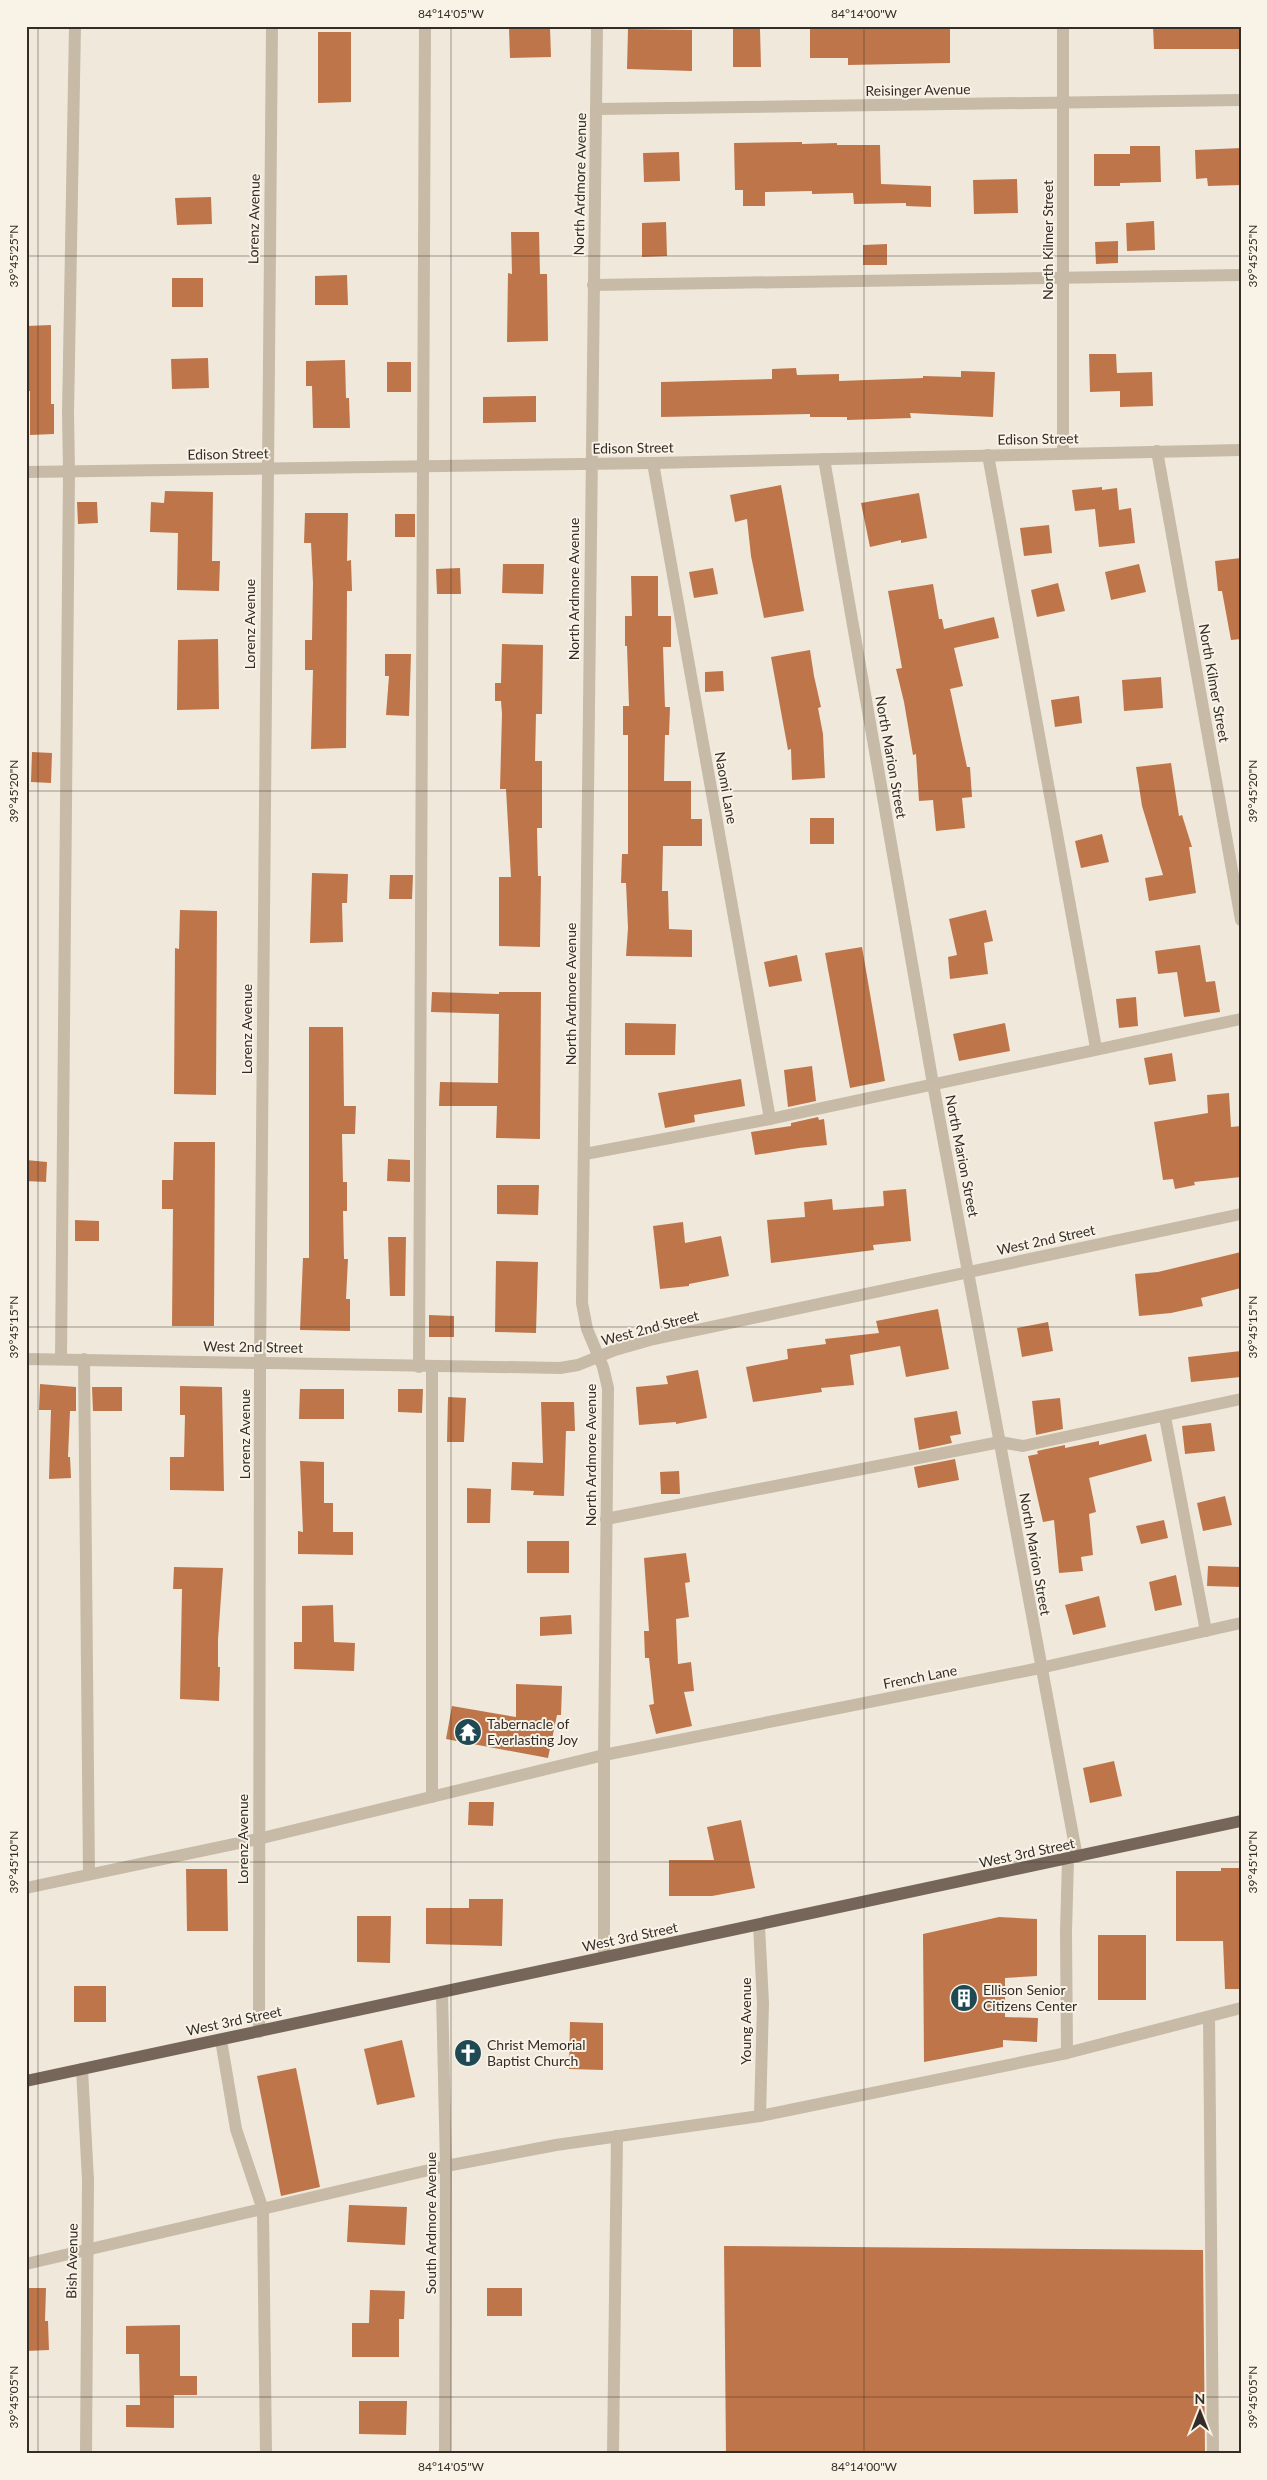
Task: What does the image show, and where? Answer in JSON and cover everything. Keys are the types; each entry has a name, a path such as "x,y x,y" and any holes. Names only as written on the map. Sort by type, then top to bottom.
{"main road":[{"name":"West 3rd Street","path":"26,2081 1241,1822"}],"street":[{"path":"61,1359 68,414 76,26"},
{"name":"Lorenz Avenue","path":"259,2032 260,1362 266,469 272,26"},
{"path":"426,26 425,1366 432,1797"},
{"name":"North Ardmore Avenue","path":"597,26 590,464 585,1154 582,1303 587,1329 608,1388 604,1957"},
{"name":"North Kilmer Street","path":"1062,26 1063,453"},
{"name":"Reisinger Avenue","path":"596,109 1241,100"},
{"path":"593,285 1241,275"},
{"name":"Edison Street","path":"26,472 653,463 1241,450"},
{"name":"North Kilmer Street","path":"1157,451 1241,920"},
{"path":"988,455 1096,1048"},
{"name":"North Marion Street","path":"824,459 933,1084 1000,1442 1072,1858 1066,1932 1067,2053"},
{"name":"Naomi Lane","path":"653,463 770,1119"},
{"path":"585,1154 770,1119 1096,1048 1241,1019"},
{"name":"West 2nd Street","path":"26,1359 560,1368 578,1365 598,1356 650,1340 1241,1214"},
{"path":"84,1359 89,1874"},
{"path":"606,1519 1000,1442 1023,1446 1165,1417 1241,1399"},
{"path":"1165,1417 1206,1631"},
{"name":"French Lane","path":"26,1888 258,1839 604,1755 1040,1668 1241,1623"},
{"name":"Young Avenue","path":"759,1925 762,2003 760,2116"},
{"name":"South Ardmore Avenue","path":"442,1992 446,2166 445,2454"},
{"path":"26,2264 446,2166 556,2145 760,2116 1067,2053 1241,2008"},
{"path":"1209,2017 1213,2454"},
{"path":"221,2040 236,2129 263,2210 266,2454"},
{"name":"Bish Avenue","path":"82,2069 88,2180 86,2454"},
{"path":"613,2454 617,2136"}],"building":[{"path":"810,26 950,26 950,63 848,65 848,58 810,58"},
{"path":"1153,26 1241,26 1241,49 1154,49"},
{"path":"550,28 551,57 510,58 509,29"},
{"path":"628,29 692,30 692,71 627,69"},
{"path":"733,29 760,29 761,67 733,67"},
{"path":"318,32 351,32 351,102 318,103"},
{"path":"802,142 802,144 880,145 881,184 931,186 931,207 906,206 906,203 854,204 853,193 812,194 812,191 765,192 765,206 743,206 743,190 735,190 734,143"},
{"path":"1130,146 1160,146 1161,182 1120,183 1120,186 1094,186 1094,154 1130,154"},
{"path":"1241,148 1241,185 1208,186 1207,178 1196,179 1195,150"},
{"path":"679,152 680,181 644,182 643,153"},
{"path":"1017,179 1018,213 974,214 973,180"},
{"path":"211,197 212,224 177,225 175,198"},
{"path":"1154,221 1155,250 1127,251 1126,223"},
{"path":"666,222 667,256 642,257 642,223"},
{"path":"511,232 539,232 540,274 547,274 548,341 507,342 508,273 512,274"},
{"path":"1118,241 1118,263 1096,264 1095,242"},
{"path":"887,244 887,265 863,265 863,245"},
{"path":"347,275 348,305 315,305 315,276"},
{"path":"172,278 203,278 203,307 172,307"},
{"path":"51,325 51,404 54,404 54,434 30,435 30,391 26,391 26,370 29,370 27,326"},
{"path":"1089,354 1116,354 1117,373 1152,372 1153,406 1120,407 1120,391 1090,392"},
{"path":"208,358 209,388 172,389 171,359"},
{"path":"345,360 346,398 349,398 350,428 313,428 312,386 306,386 306,361"},
{"path":"387,362 411,362 411,392 387,392"},
{"path":"796,368 797,375 839,374 839,381 923,378 923,376 961,377 961,371 995,372 993,417 910,413 911,418 847,420 847,417 810,417 810,414 661,417 661,382 772,379 772,369"},
{"path":"536,396 536,422 483,423 483,397"},
{"path":"781,485 804,611 764,618 751,556 747,519 735,522 730,495"},
{"path":"1102,487 1102,490 1117,488 1119,510 1131,508 1135,543 1099,547 1095,509 1075,511 1072,490"},
{"path":"165,491 213,492 212,561 220,561 219,591 177,590 178,533 150,532 151,502 164,503"},
{"path":"919,493 927,538 901,543 901,540 870,547 861,503"},
{"path":"77,502 97,502 98,523 78,524"},
{"path":"305,513 348,513 347,561 351,560 352,591 347,591 346,748 311,749 313,670 305,670 305,640 312,640 313,583 311,543 304,543"},
{"path":"395,514 415,514 415,537 395,537"},
{"path":"1049,525 1052,553 1024,556 1020,528"},
{"path":"1241,558 1241,639 1231,640 1222,591 1218,591 1215,561"},
{"path":"503,564 544,564 543,594 502,593"},
{"path":"1139,564 1146,592 1111,600 1105,572"},
{"path":"460,568 461,594 437,594 436,569"},
{"path":"713,568 718,594 694,598 689,572"},
{"path":"631,576 658,576 658,616 671,616 671,647 663,647 665,707 670,707 669,735 665,735 664,781 691,781 691,819 702,819 702,846 663,846 662,891 668,891 669,929 692,930 692,957 626,956 628,928 626,883 621,883 622,854 628,854 628,735 623,735 623,706 629,706 625,616 632,616"},
{"path":"1058,583 1065,611 1037,617 1031,590"},
{"path":"933,584 939,619 942,619 944,629 994,617 999,638 954,648 963,686 950,689 967,767 970,767 972,797 962,798 965,828 936,831 933,800 919,801 916,754 913,755 896,669 902,668 888,591"},
{"path":"218,639 219,709 177,710 178,640"},
{"path":"502,644 543,645 542,714 536,714 535,761 542,761 542,828 537,828 538,876 541,876 540,947 499,946 499,877 511,877 506,789 500,789 501,701 495,701 495,683 501,683"},
{"path":"810,650 821,707 818,708 823,734 825,778 792,780 791,749 788,750 771,657"},
{"path":"385,654 411,654 409,716 386,715 389,676 385,676"},
{"path":"723,671 724,691 705,692 705,672"},
{"path":"1161,677 1163,708 1124,711 1122,680"},
{"path":"1079,696 1082,723 1055,727 1051,700"},
{"path":"32,752 52,753 51,783 31,782"},
{"path":"1171,763 1179,816 1182,815 1192,847 1189,847 1196,893 1149,901 1145,878 1163,875 1142,806 1136,767"},
{"path":"810,818 834,818 834,844 810,844"},
{"path":"1102,834 1109,862 1081,868 1075,841"},
{"path":"312,873 348,874 347,903 342,903 343,942 310,943"},
{"path":"390,875 413,875 412,899 389,899"},
{"path":"180,910 217,911 216,1095 174,1094 175,948 179,949"},
{"path":"986,910 993,941 984,943 988,974 950,979 948,957 957,955 949,919"},
{"path":"1200,945 1206,982 1215,981 1220,1012 1184,1017 1177,972 1158,974 1155,951"},
{"path":"862,947 885,1081 850,1088 825,953"},
{"path":"797,955 802,981 769,987 764,962"},
{"path":"432,992 499,994 499,992 541,992 540,1139 496,1138 497,1106 439,1106 440,1082 498,1083 499,1014 431,1012"},
{"path":"1136,997 1138,1026 1119,1028 1116,999"},
{"path":"625,1023 676,1024 675,1055 625,1055"},
{"path":"1005,1023 1010,1051 959,1061 953,1034"},
{"path":"309,1027 343,1027 344,1106 356,1106 355,1134 342,1134 343,1182 347,1182 347,1211 343,1211 344,1259 348,1259 346,1299 350,1299 350,1331 300,1330 303,1258 309,1258"},
{"path":"1172,1053 1176,1081 1149,1085 1144,1058"},
{"path":"812,1066 816,1101 788,1107 784,1070"},
{"path":"741,1079 745,1106 694,1115 695,1122 665,1128 658,1093"},
{"path":"1229,1093 1231,1127 1241,1126 1241,1177 1194,1182 1195,1185 1175,1189 1173,1179 1163,1180 1154,1122 1208,1113 1207,1095"},
{"path":"818,1117 819,1120 824,1119 827,1145 755,1155 751,1132 791,1126 791,1123"},
{"path":"174,1142 215,1142 214,1326 172,1326 173,1209 162,1209 162,1180 173,1180"},
{"path":"388,1159 410,1160 410,1182 387,1181"},
{"path":"26,1160 47,1162 46,1182 26,1181"},
{"path":"497,1185 539,1185 538,1215 497,1214"},
{"path":"906,1189 911,1241 873,1245 874,1250 771,1263 767,1220 805,1217 804,1202 832,1199 833,1210 884,1206 883,1191"},
{"path":"75,1220 99,1221 99,1241 75,1241"},
{"path":"683,1222 685,1243 721,1236 729,1276 689,1284 689,1286 660,1289 653,1226"},
{"path":"388,1237 406,1237 405,1296 390,1296"},
{"path":"1241,1252 1241,1288 1201,1298 1203,1306 1171,1313 1139,1316 1135,1274 1158,1272"},
{"path":"496,1261 538,1262 536,1333 495,1332"},
{"path":"938,1309 949,1369 906,1377 900,1346 850,1355 854,1385 821,1388 822,1392 753,1402 746,1367 788,1359 787,1349 826,1344 825,1339 879,1333 876,1321"},
{"path":"429,1315 454,1316 454,1337 429,1337"},
{"path":"1048,1322 1053,1351 1022,1357 1017,1328"},
{"path":"1241,1351 1241,1377 1191,1382 1188,1357"},
{"path":"698,1370 707,1418 676,1424 676,1422 639,1425 636,1387 668,1384 666,1376"},
{"path":"40,1384 76,1387 76,1411 70,1411 68,1457 70,1457 71,1478 49,1479 51,1410 39,1410"},
{"path":"180,1386 222,1387 224,1491 170,1490 170,1457 184,1457 185,1415 180,1415"},
{"path":"92,1387 122,1387 122,1411 93,1411"},
{"path":"300,1389 344,1389 344,1419 299,1419"},
{"path":"398,1389 423,1389 422,1413 398,1412"},
{"path":"448,1397 466,1398 464,1442 447,1442"},
{"path":"1060,1398 1063,1429 1036,1435 1032,1401"},
{"path":"541,1402 574,1402 575,1431 566,1431 564,1496 533,1495 534,1491 511,1490 512,1462 543,1463"},
{"path":"957,1411 961,1434 950,1436 952,1443 919,1450 914,1418"},
{"path":"1211,1423 1215,1451 1185,1454 1182,1426"},
{"path":"1146,1434 1152,1461 1089,1478 1096,1512 1089,1514 1093,1555 1081,1557 1083,1571 1059,1573 1054,1520 1043,1522 1028,1456 1038,1454 1037,1451 1065,1445 1065,1448 1099,1441 1099,1445"},
{"path":"955,1459 959,1480 918,1488 914,1467"},
{"path":"300,1461 324,1462 324,1503 333,1503 333,1532 353,1532 353,1555 298,1554 298,1531 303,1532"},
{"path":"679,1471 680,1494 661,1494 660,1472"},
{"path":"467,1488 491,1489 490,1523 467,1523"},
{"path":"1225,1496 1232,1525 1203,1531 1197,1503"},
{"path":"1164,1520 1168,1538 1141,1544 1136,1526"},
{"path":"527,1541 569,1541 569,1573 527,1573"},
{"path":"686,1553 690,1582 685,1583 689,1617 676,1619 678,1664 691,1662 694,1691 684,1692 692,1726 656,1734 649,1705 654,1704 649,1658 645,1658 644,1631 649,1631 644,1558"},
{"path":"1208,1566 1241,1567 1241,1587 1207,1586"},
{"path":"174,1567 223,1568 218,1640 218,1667 220,1667 219,1701 180,1699 182,1589 173,1589"},
{"path":"1176,1575 1182,1605 1155,1611 1149,1582"},
{"path":"1099,1596 1106,1627 1073,1635 1065,1605"},
{"path":"333,1605 334,1642 355,1643 354,1671 294,1669 294,1642 302,1642 302,1606"},
{"path":"571,1615 572,1634 540,1636 540,1617"},
{"path":"516,1684 562,1686 561,1715 557,1715 548,1758 446,1739 452,1706 516,1717"},
{"path":"1114,1761 1122,1796 1090,1803 1083,1768"},
{"path":"469,1802 494,1802 493,1826 468,1825"},
{"path":"741,1820 755,1888 712,1896 669,1896 669,1860 714,1860 707,1827"},
{"path":"1221,1868 1241,1868 1241,1989 1225,1989 1223,1941 1176,1941 1176,1871 1221,1871"},
{"path":"186,1869 227,1869 228,1931 187,1931"},
{"path":"469,1899 503,1899 502,1946 426,1944 426,1908 469,1908"},
{"path":"357,1916 391,1916 390,1963 357,1962"},
{"name":"Ellison Senior Citizens Center","path":"999,1917 1037,1919 1037,1976 1005,1978 1005,2017 1038,2018 1037,2042 1003,2040 1003,2047 924,2062 923,1934"},
{"path":"1098,1935 1146,1935 1146,2000 1098,2000"},
{"path":"74,1986 106,1986 106,2022 74,2022"},
{"path":"570,2022 603,2023 603,2070 569,2069"},
{"path":"402,2040 415,2097 377,2105 364,2049"},
{"path":"296,2068 320,2187 281,2196 257,2076"},
{"path":"349,2205 407,2207 405,2245 347,2242"},
{"path":"724,2246 1203,2250 1205,2454 726,2454"},
{"path":"26,2288 46,2288 45,2321 48,2321 49,2350 26,2351"},
{"path":"487,2288 522,2288 522,2316 487,2316"},
{"path":"370,2290 405,2291 404,2319 399,2319 399,2357 352,2357 352,2323 369,2323"},
{"path":"180,2325 180,2376 197,2376 197,2395 174,2395 174,2428 126,2427 126,2405 140,2405 139,2354 126,2354 126,2326"},
{"path":"359,2401 407,2401 406,2435 359,2434"}],"place":[{"name":"Tabernacle of Everlasting Joy","path":"468,1732"},
{"name":"Ellison Senior Citizens Center","path":"964,1998"},
{"name":"Christ Memorial Baptist Church","path":"468,2053"}]}
